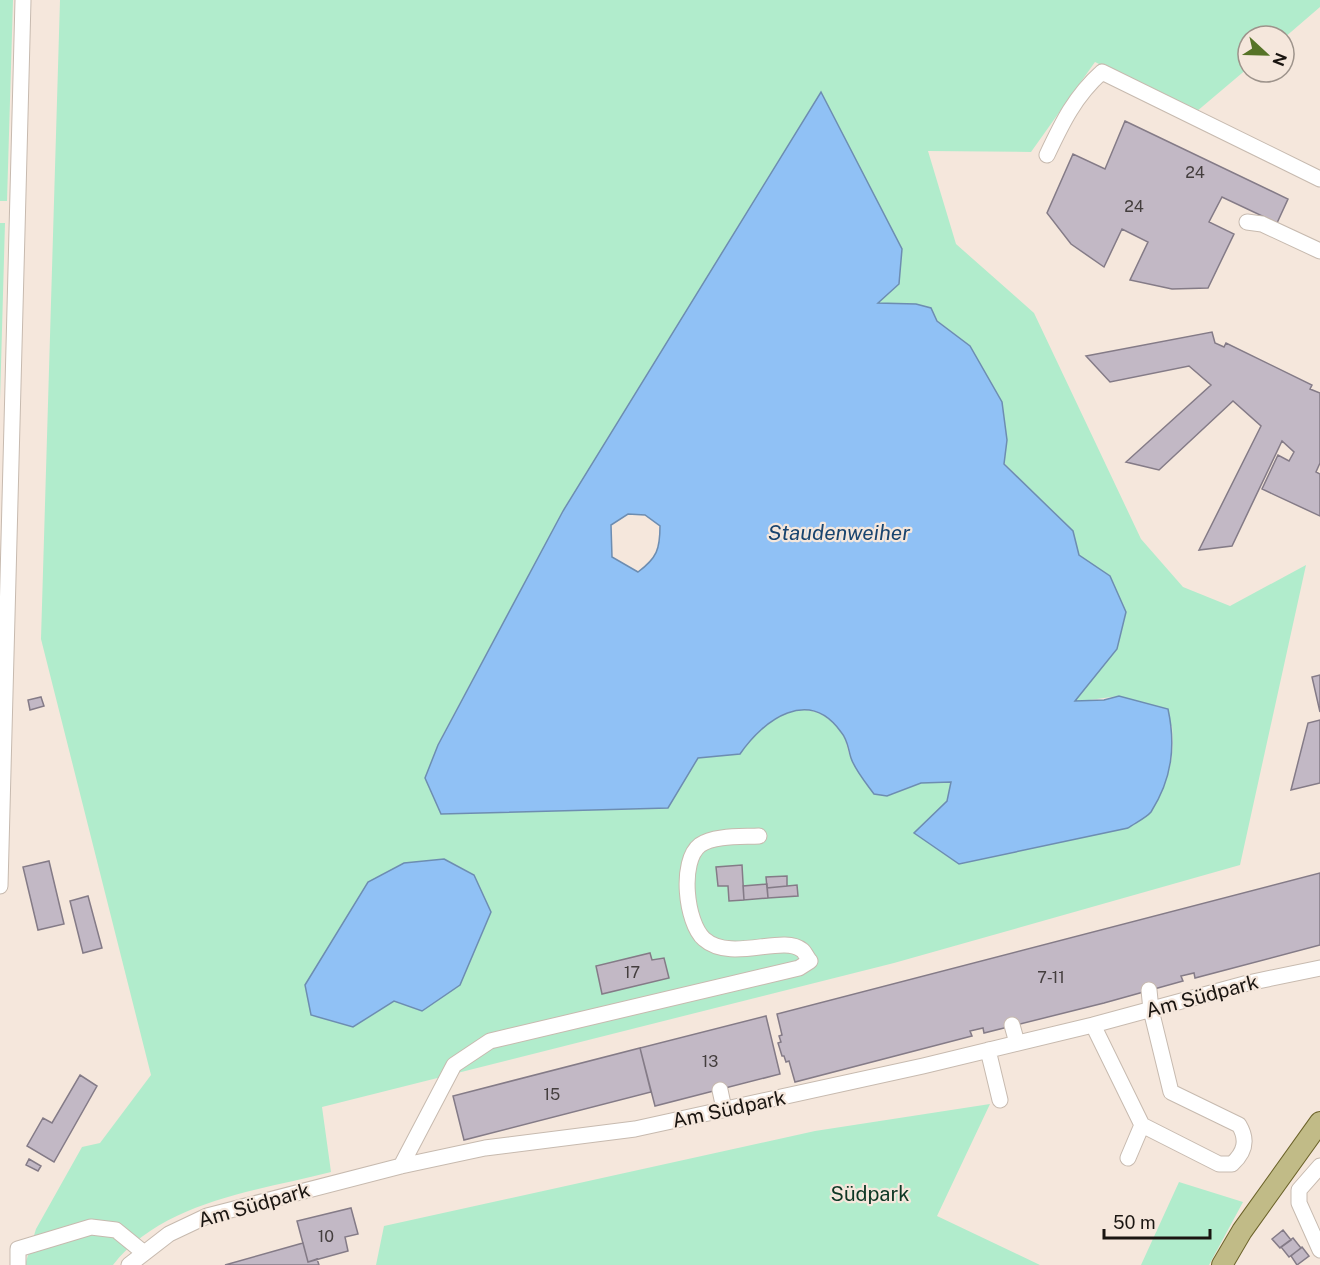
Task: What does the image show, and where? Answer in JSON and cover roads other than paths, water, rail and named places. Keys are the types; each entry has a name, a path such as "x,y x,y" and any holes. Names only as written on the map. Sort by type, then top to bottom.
{"main road":[{"path":"1222,1265 1269,1193 1320,1122"}],"street":[{"path":"0,886 23,0"},
{"path":"1047,155 1067,111 1082,89 1102,72 1320,179"},
{"path":"1247,222 1262,224 1320,251"},
{"path":"401,1166 454,1065 490,1041 800,968 810,961 801,949 789,945 745,950 721,947 702,938 694,926 689,910 687,879 692,856 700,845 714,840 759,836"},
{"name":"Am Südpark","path":"129,1265 169,1234 207,1216 401,1166 485,1148 635,1129 988,1050 1093,1025 1248,983 1320,968"},
{"path":"1093,1025 1142,1125 1219,1164 1232,1164 1241,1155 1245,1144 1239,1125 1171,1092 1151,1010 1149,990"},
{"path":"1012,1025 1017,1043"},
{"path":"988,1050 1000,1100"},
{"path":"720,1090 724,1109"},
{"path":"1128,1158 1142,1125"},
{"path":"1320,1166 1299,1190 1299,1203 1320,1250"},
{"path":"18,1257 40,1243 91,1227 116,1230 143,1252"}],"water":[{"name":"Staudenweiher","path":"821,92 902,249 899,284 878,303 916,304 931,308 937,321 970,346 1002,402 1007,440 1004,464 1073,531 1079,555 1110,576 1126,612 1117,649 1075,701 1104,700 1119,696 1168,709 1172,749 1168,775 1158,800 1149,814 1128,828 959,864 914,833 947,801 951,782 921,783 887,796 874,794 855,767 841,732 828,719 815,712 801,710 788,713 761,729 740,754 698,758 668,808 441,814 425,778 438,745 563,511","holes":["628,514 645,515 660,526 659,541 653,557 638,572 612,557 611,525"]},
{"path":"444,859 474,875 491,912 460,985 422,1011 394,1001 353,1027 311,1015 305,985 368,882 404,863"}],"park label":[{"name":"Südpark","path":"870,1194"}]}
